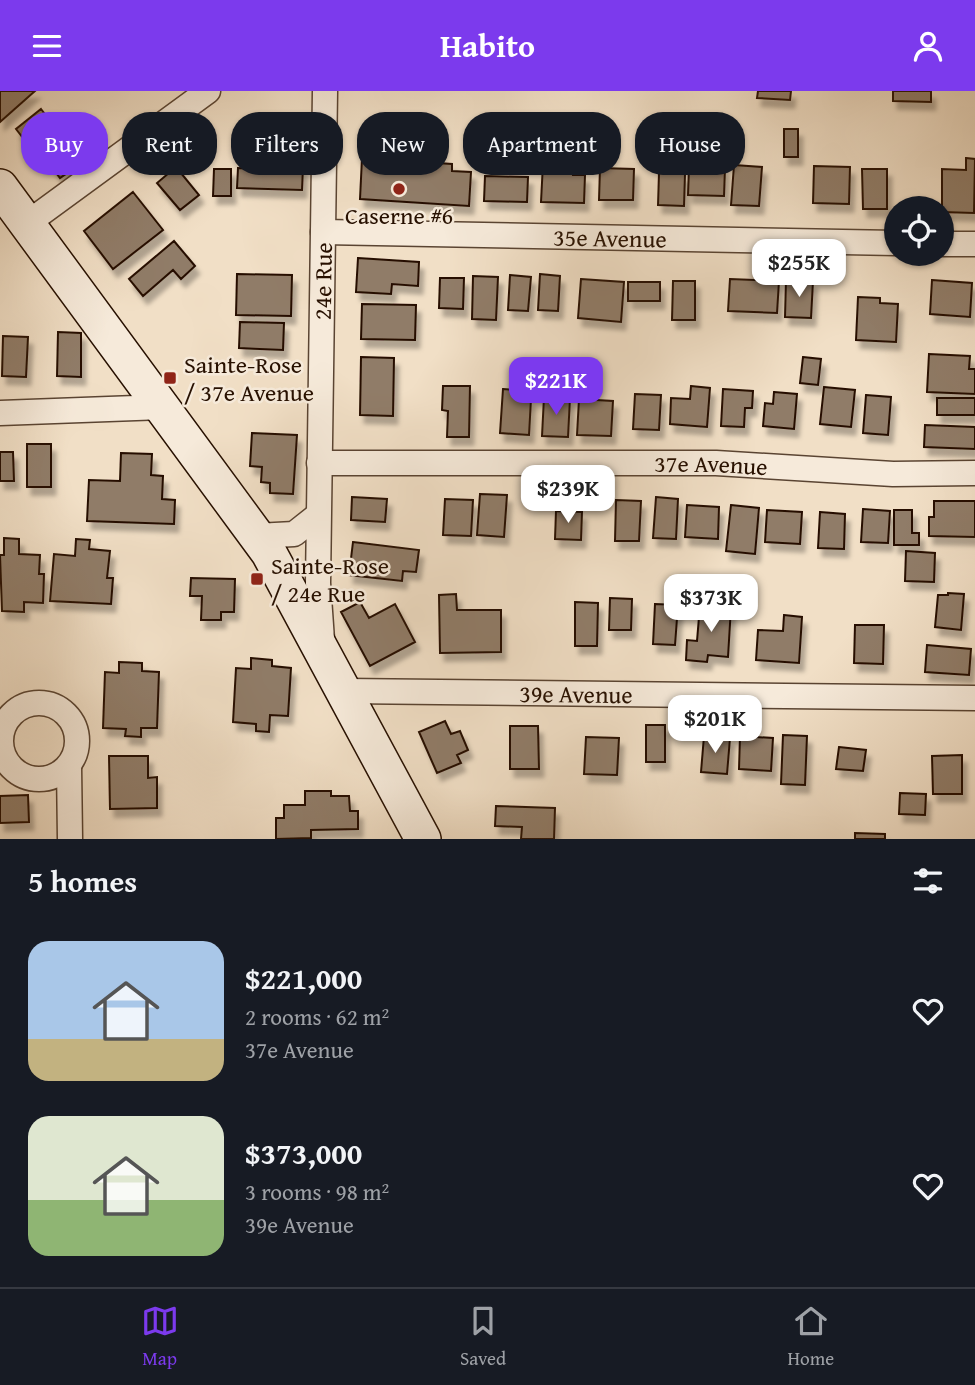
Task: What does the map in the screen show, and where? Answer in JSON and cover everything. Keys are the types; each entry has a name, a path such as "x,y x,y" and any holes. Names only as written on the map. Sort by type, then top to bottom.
{"street":[{"path":"29,222 208,91"},
{"name":"24e Rue","path":"323,650 318,596 318,515 325,91"},
{"path":"0,187 29,222 282,575 424,839"},
{"name":"35e Avenue","path":"323,232 884,243"},
{"path":"954,244 975,244"},
{"path":"0,413 163,407"},
{"name":"37e Avenue","path":"320,463 716,463 893,474 975,473"},
{"path":"256,536 294,534 318,515"},
{"name":"39e Avenue","path":"345,691 975,698"},
{"path":"69,766 70,839"}],"building":[{"path":"0,91 35,91 0,122"},
{"path":"758,91 791,91 790,100 757,98"},
{"path":"893,91 931,91 931,102 893,101"},
{"path":"784,129 798,129 798,157 784,157"},
{"path":"966,158 975,159 974,213 954,212 954,196 942,196 942,169 966,170"},
{"path":"449,164 452,164 452,171 471,175 469,206 360,199 361,175 449,175"},
{"path":"745,166 762,167 759,206 731,205 733,175 745,175"},
{"path":"814,166 850,167 849,204 813,203"},
{"path":"217,169 231,169 231,196 213,196 214,175 217,175"},
{"path":"621,169 634,169 633,200 599,200 600,175 621,175"},
{"path":"862,169 887,169 884,209 863,209"},
{"path":"166,175 183,175 199,195 180,210 157,183"},
{"path":"238,175 303,175 302,190 237,188"},
{"path":"542,175 585,175 584,203 541,202"},
{"path":"659,175 685,175 684,206 658,205"},
{"path":"689,175 725,175 724,196 688,195"},
{"path":"485,176 528,177 527,202 484,201"},
{"path":"133,192 163,230 113,269 84,231"},
{"path":"174,241 195,266 181,279 173,270 143,296 129,279"},
{"path":"358,258 419,262 418,286 392,284 391,294 356,292"},
{"path":"237,274 292,275 291,316 236,315"},
{"path":"540,274 560,276 558,311 538,310"},
{"path":"510,275 531,277 528,311 508,310"},
{"path":"473,276 498,277 496,320 472,319"},
{"path":"440,278 464,278 463,309 439,308"},
{"path":"581,279 624,282 621,322 578,318"},
{"path":"730,279 779,281 777,313 728,311"},
{"path":"786,280 813,281 811,318 785,317"},
{"path":"932,280 972,283 970,317 930,314"},
{"path":"673,281 695,281 695,320 672,320"},
{"path":"628,282 660,282 660,301 628,301"},
{"path":"858,297 880,298 880,303 898,304 896,342 856,340"},
{"path":"362,304 416,305 415,340 361,339"},
{"path":"240,322 284,323 283,350 239,348"},
{"path":"58,332 81,333 81,377 57,376"},
{"path":"3,336 28,337 26,377 2,376"},
{"path":"929,354 970,356 969,369 975,369 975,394 927,392"},
{"path":"361,357 394,358 393,416 360,415"},
{"path":"803,357 821,359 818,385 800,383"},
{"path":"443,386 470,386 469,437 447,437 448,411 442,410"},
{"path":"691,386 710,388 707,427 670,424 671,398 690,399"},
{"path":"824,387 855,390 851,427 820,424"},
{"path":"503,389 515,390 514,398 531,399 529,435 500,433"},
{"path":"723,389 753,391 752,408 745,408 744,427 721,426"},
{"path":"774,392 797,394 794,429 763,426 765,403 773,404"},
{"path":"635,394 661,395 659,430 633,429"},
{"path":"866,395 891,397 888,435 863,433"},
{"path":"544,397 570,398 568,437 542,436"},
{"path":"937,398 975,398 975,415 937,415"},
{"path":"579,399 613,401 611,436 577,435"},
{"path":"925,425 975,427 975,449 924,447"},
{"path":"252,433 297,435 293,494 270,493 270,483 261,482 262,467 250,466"},
{"path":"27,444 51,444 51,487 27,487"},
{"path":"0,452 13,452 14,481 0,481"},
{"path":"121,453 152,454 151,475 163,476 162,499 175,500 174,524 87,521 89,480 120,481"},
{"path":"480,494 507,495 504,537 477,535"},
{"path":"352,497 387,499 385,522 351,520"},
{"path":"656,497 678,499 676,539 653,538"},
{"path":"445,499 473,500 471,536 443,535"},
{"path":"616,500 641,501 639,541 615,541"},
{"path":"934,501 975,501 975,537 929,536 929,517 934,517"},
{"path":"687,505 719,507 718,539 685,537"},
{"path":"731,505 759,508 755,554 726,551"},
{"path":"863,509 890,511 888,543 861,542"},
{"path":"767,510 802,512 800,544 765,542"},
{"path":"894,510 912,510 912,533 919,533 919,545 894,545"},
{"path":"556,511 582,512 581,540 555,539"},
{"path":"820,512 845,514 844,549 818,548"},
{"path":"4,538 19,539 19,554 40,555 39,574 44,574 43,603 24,602 24,612 2,611 0,555 4,555"},
{"path":"76,539 90,540 89,549 110,551 107,578 113,578 111,604 50,601 54,554 75,556"},
{"path":"353,542 419,550 416,572 403,571 402,581 349,575"},
{"path":"906,551 935,553 934,582 905,581"},
{"path":"191,578 235,579 234,612 221,612 221,620 201,620 202,596 190,596"},
{"path":"456,594 457,610 501,610 501,652 440,653 439,595"},
{"path":"964,594 961,630 935,627 938,595"},
{"path":"610,598 632,599 631,630 609,630"},
{"path":"360,602 369,618 395,604 415,642 370,666 341,612"},
{"path":"575,602 598,603 597,646 575,646"},
{"path":"655,604 678,605 675,645 653,644"},
{"path":"700,605 731,607 728,657 708,655 707,662 686,660 687,640 697,641"},
{"path":"784,615 802,617 799,663 756,660 758,630 783,631"},
{"path":"855,625 884,625 883,664 854,663"},
{"path":"927,645 971,649 969,675 925,672"},
{"path":"251,658 272,660 272,666 291,668 288,716 270,715 269,732 256,731 256,724 233,722 236,668 251,669"},
{"path":"119,662 142,663 142,671 159,672 157,728 141,728 141,737 125,736 126,729 103,728 105,672 119,673"},
{"path":"445,721 451,734 460,731 468,750 457,755 461,763 437,773 419,732"},
{"path":"646,725 665,725 665,762 646,762"},
{"path":"510,726 538,726 539,769 510,769"},
{"path":"783,735 807,736 805,785 781,784"},
{"path":"704,736 730,738 727,774 701,772"},
{"path":"740,736 773,738 771,771 739,769"},
{"path":"586,737 619,738 617,775 584,774"},
{"path":"839,747 866,750 863,771 836,769"},
{"path":"962,755 962,794 933,794 932,756"},
{"path":"109,756 148,756 148,778 157,777 157,808 110,809"},
{"path":"305,791 331,791 331,796 349,796 350,811 358,811 358,829 311,830 311,838 276,839 276,818 284,818 284,805 305,805"},
{"path":"900,793 926,794 925,815 899,814"},
{"path":"28,795 29,822 0,823 0,796"},
{"path":"496,806 555,808 554,839 521,839 522,827 495,826"},
{"path":"855,833 885,834 885,839 855,839"}],"place":[{"name":"Caserne #6","path":"399,189"},
{"name":"Sainte-Rose / 37e Avenue","path":"170,378"},
{"name":"Sainte-Rose / 24e Rue","path":"257,579"}]}
